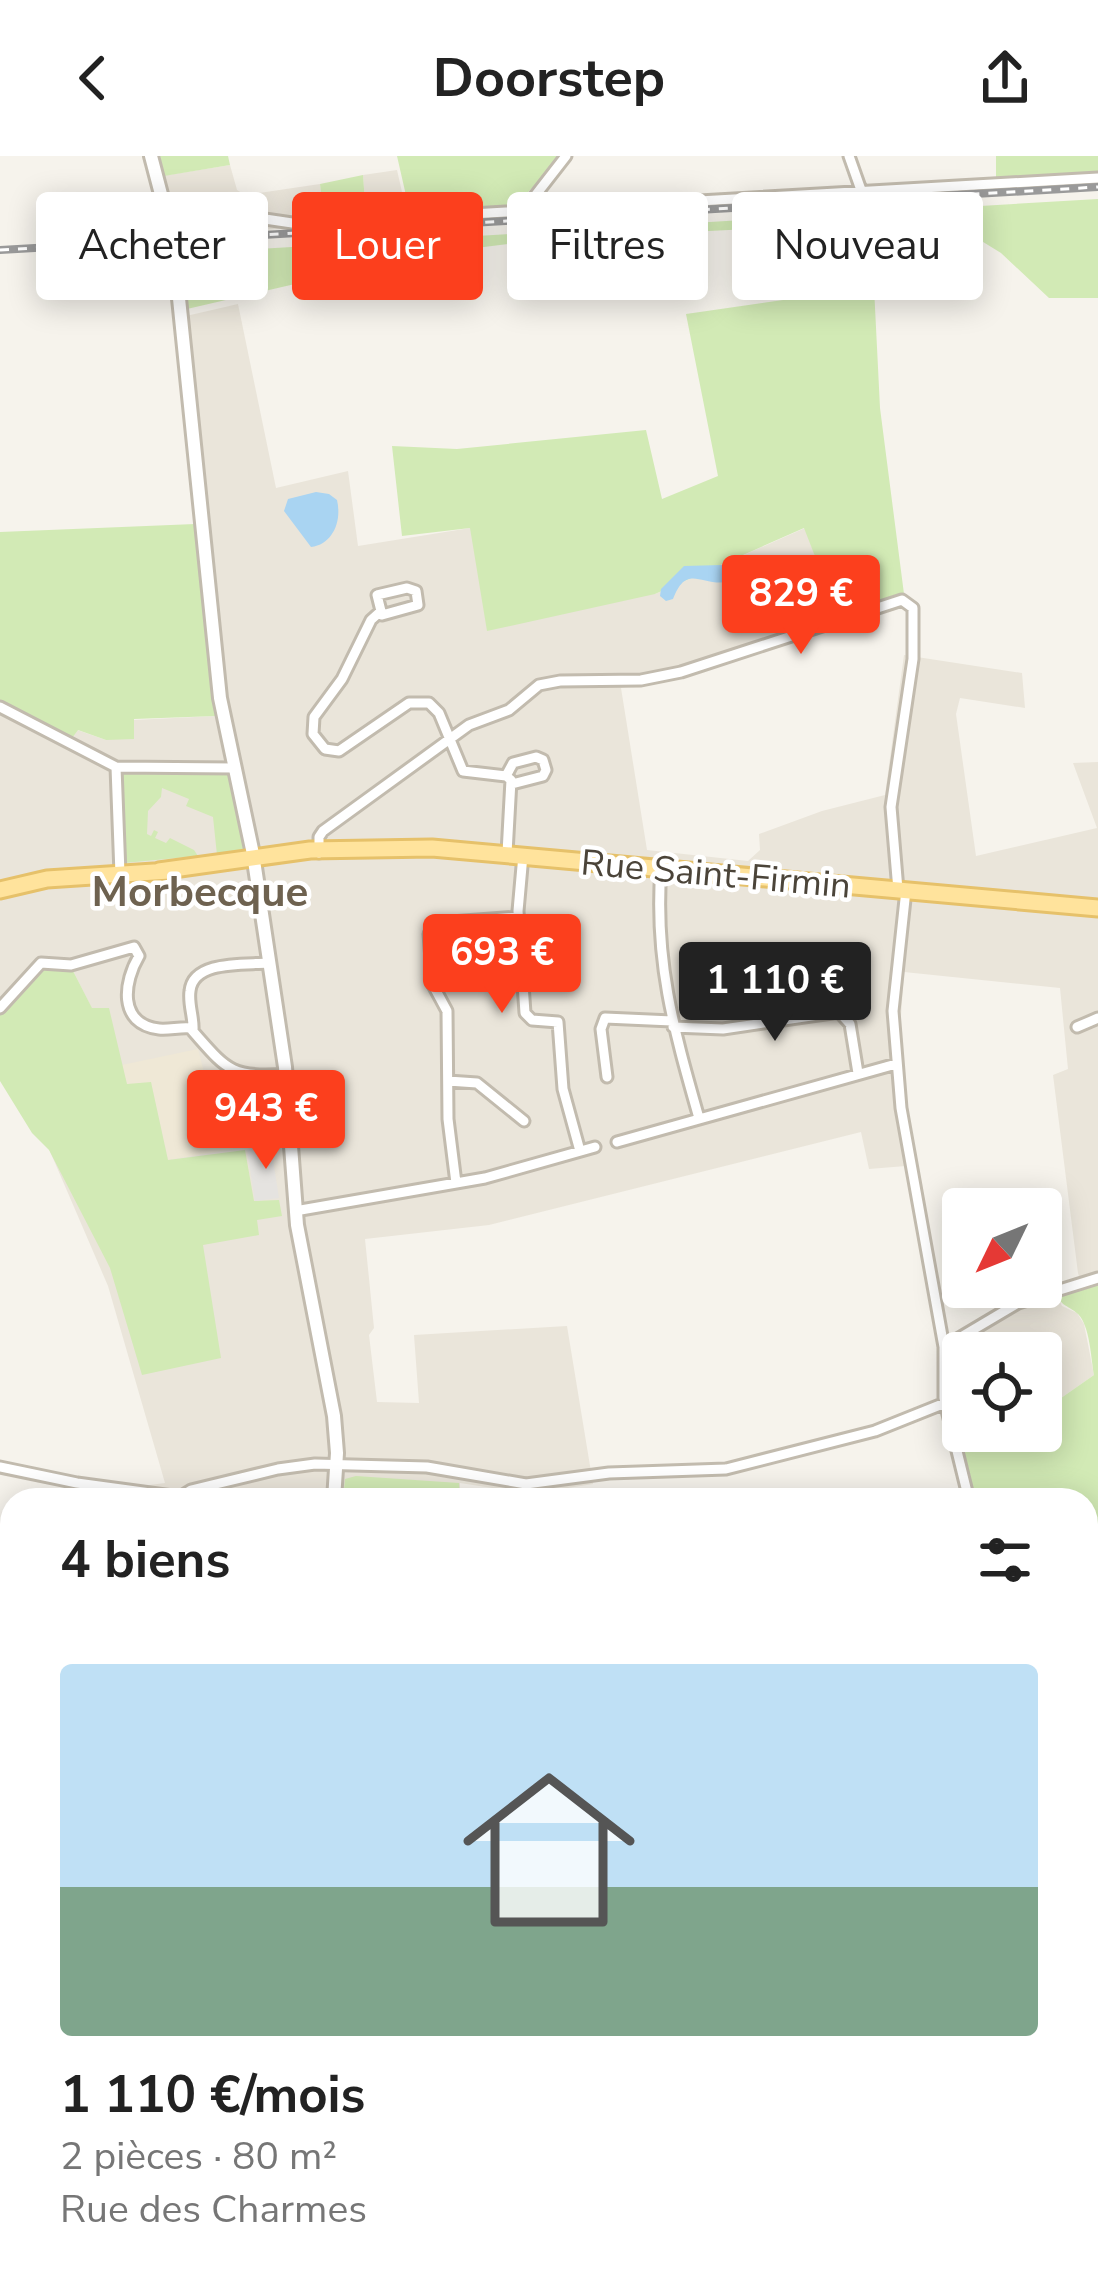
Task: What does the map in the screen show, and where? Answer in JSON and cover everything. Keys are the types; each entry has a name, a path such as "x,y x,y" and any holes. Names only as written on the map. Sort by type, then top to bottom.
{"main road":[{"name":"Rue Saint-Firmin","path":"0,890 47,879 160,871 319,851 432,848 1096,907"}],"street":[{"path":"151,156 161,192"},
{"path":"538,192 566,156"},
{"path":"850,156 861,190"},
{"path":"708,199 1098,178"},
{"path":"268,221 287,224 507,211"},
{"path":"179,300 220,698 254,861 285,1074 295,1211 332,1406 335,1488"},
{"path":"319,851 323,832 406,768 473,723 509,710 544,683 634,680 681,672 905,601 914,613 915,637 891,800 902,890 903,944 894,997 896,1064 904,1135 923,1212 942,1339"},
{"path":"381,611 371,620 338,684 314,717 315,739 328,751 343,750 405,705 421,700 440,713 464,771 509,780 526,1015 532,1020 575,1020"},
{"path":"0,706 116,767 235,768"},
{"path":"116,767 120,874"},
{"path":"661,868 660,941 672,1024 699,1118"},
{"path":"456,1183 447,1011 433,985 430,931 440,923 518,917"},
{"path":"0,1007 37,966 68,965 134,947 140,956 126,981 133,1012 153,1028 187,1026 231,1070 251,1076 285,1074"},
{"path":"193,1030 190,991 198,977 217,967 267,963"},
{"path":"607,1077 601,1029 605,1018 729,1028 839,1012 850,1024 858,1073"},
{"path":"1077,1027 1098,1018"},
{"path":"558,1022 563,1089 580,1151"},
{"path":"617,1142 896,1064"},
{"path":"448,1081 477,1083 524,1121"},
{"path":"295,1211 456,1183 595,1147"},
{"path":"969,1332 1018,1303 1098,1278"},
{"path":"199,1488 278,1468 337,1464 428,1467 526,1484 609,1473 726,1469 875,1431 942,1403"},
{"path":"958,1452 967,1488"},
{"path":"0,1467 104,1488"}],"shaded area":[{"path":"230,165 240,192 165,192 161,176"},
{"path":"397,170 402,192 364,192 363,175"},
{"path":"320,184 321,192 292,192 292,228 268,229 265,192"},
{"path":"238,304 276,488 348,471 358,546 470,528 655,594 805,528 841,626 688,675 621,688 647,850 748,861 760,850 759,834 885,795 904,655 1022,673 1025,708 960,698 956,714 976,856 1097,828 1073,763 1098,762 1098,1282 1082,1287 1078,1273 1053,1075 1068,1069 1060,988 904,972 900,1031 908,1122 918,1165 869,1169 861,1132 489,1225 365,1239 377,1402 419,1403 414,1335 567,1326 593,1484 568,1488 460,1483 460,1488 80,1488 80,1478 142,1486 165,1483 108,1286 49,1149 92,1009 71,967 42,969 0,1013 0,703 106,740 133,720 216,716 173,319"},
{"path":"198,1049 207,1084 241,1078 244,1085 274,1080 276,1121 263,1119 255,1124 257,1138 233,1142 233,1149 168,1160 151,1083 127,1085 122,1065"},
{"path":"271,1146 279,1198 255,1201 247,1150"},
{"path":"1062,1306 1077,1313 1084,1324 1094,1375 1062,1397 1062,1332 979,1332 1023,1308"}],"green space":[{"path":"160,156 228,156 230,165 164,176"},
{"path":"397,156 562,156 528,192 507,192 507,207 483,208 483,192 405,192"},
{"path":"996,156 1098,156 1098,175 996,180"},
{"path":"363,175 364,192 321,192 320,184"},
{"path":"1098,199 1098,298 1049,298 983,242 983,206"},
{"path":"732,221 732,230 708,231 708,222"},
{"path":"507,234 507,244 483,247 483,236"},
{"path":"292,247 292,285 268,290 268,248"},
{"path":"186,300 226,300 187,309"},
{"path":"783,300 875,300 880,408 904,594 839,618 804,528 655,594 487,631 470,528 402,536 392,446 457,449 646,430 662,499 718,476 686,314"},
{"path":"195,524 216,716 134,719 134,739 106,740 78,730 69,742 0,703 0,532"},
{"path":"121,772 230,773 245,851 217,855 213,817 186,806 189,799 162,788 161,797 148,811 147,834 151,836 154,830 158,832 155,838 166,843 170,838 198,856 124,863"},
{"path":"71,967 92,1008 109,1008 127,1084 151,1082 168,1160 245,1150 254,1201 279,1200 282,1216 257,1220 259,1235 203,1245 221,1358 142,1375 110,1268 49,1150 32,1133 0,1081 0,1013 42,969"},
{"path":"1098,1282 1098,1488 970,1488 962,1452 1062,1452 1062,1397 1094,1375 1088,1334 1078,1314 1062,1302 1062,1292"},
{"path":"345,1479 459,1483 459,1488 344,1488"}],"water":[{"path":"316,492 337,500 338,516 330,536 311,547 284,511 288,499"},
{"path":"722,565 732,573 727,582 689,579 673,599 660,596 684,566"}],"railway":[{"path":"0,250 1098,187"}],"district":[{"name":"Morbecque","path":"200,891"}]}
